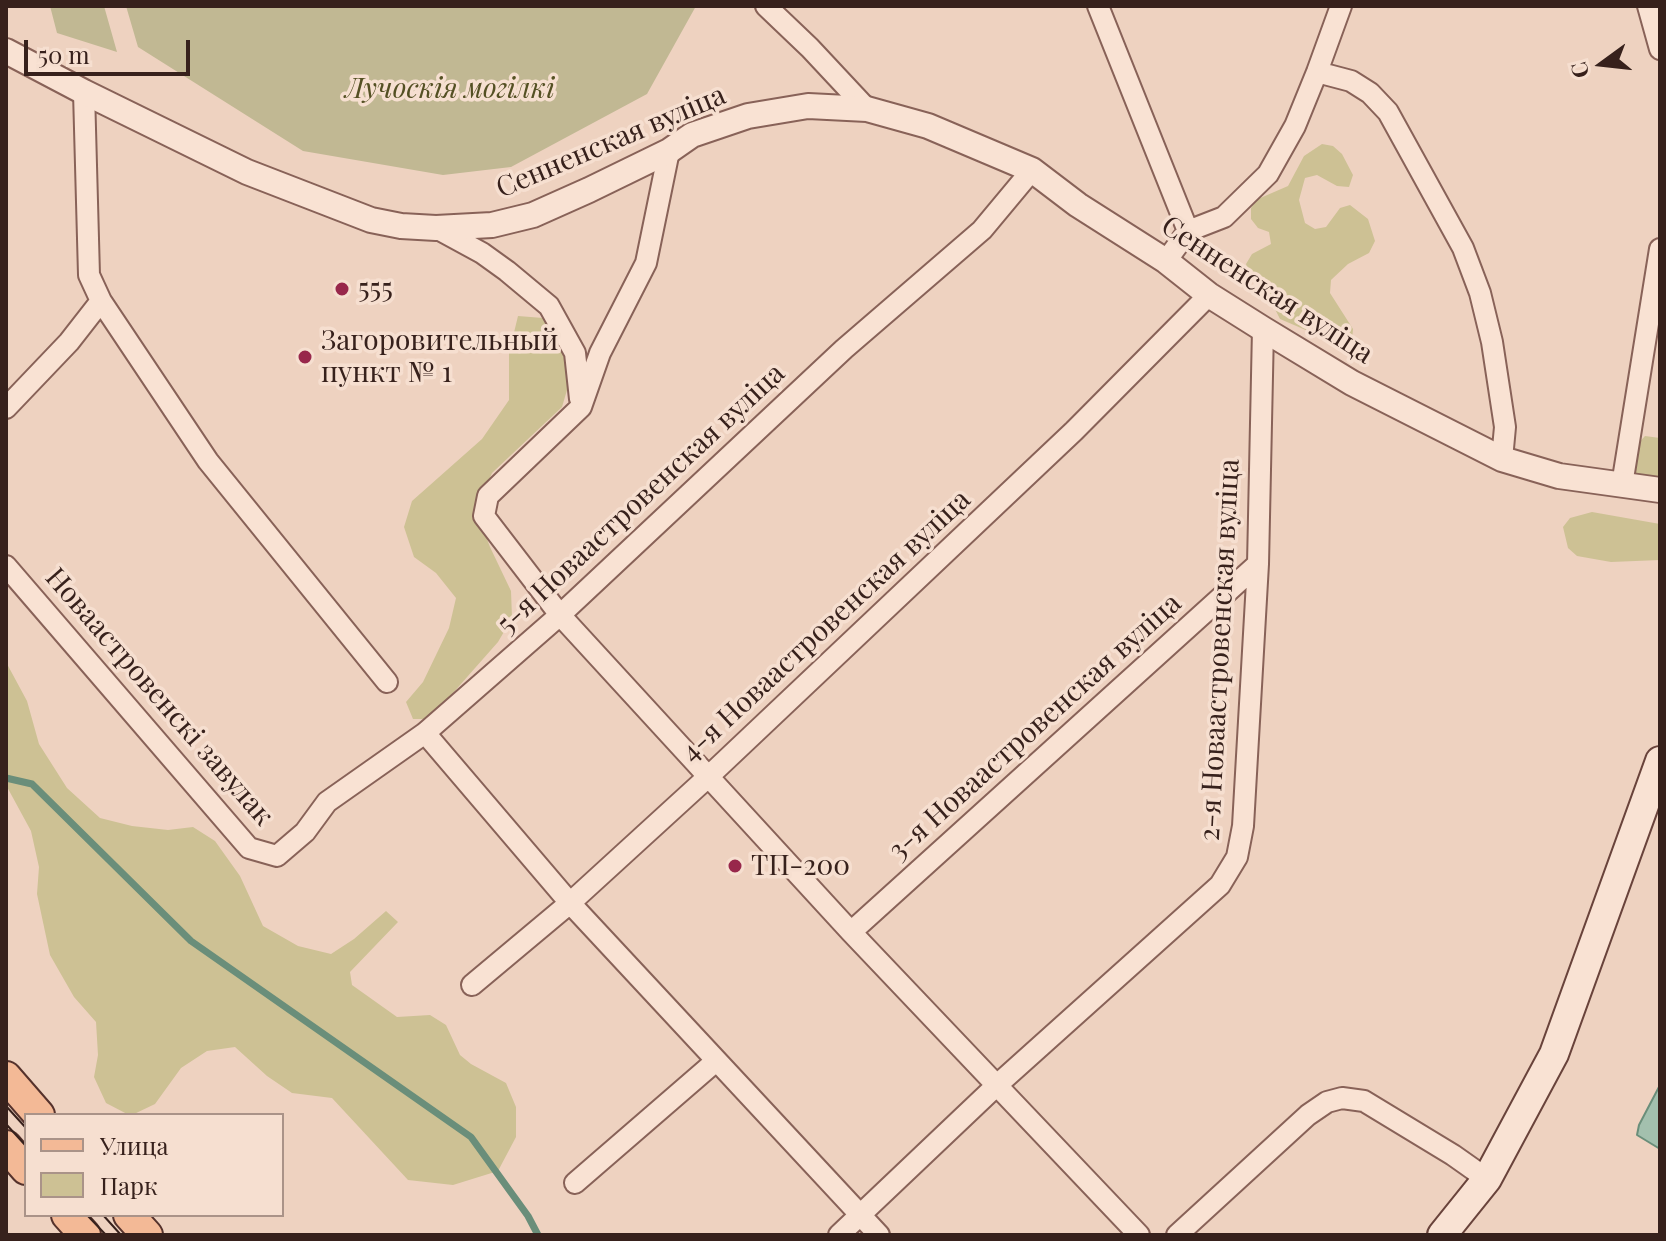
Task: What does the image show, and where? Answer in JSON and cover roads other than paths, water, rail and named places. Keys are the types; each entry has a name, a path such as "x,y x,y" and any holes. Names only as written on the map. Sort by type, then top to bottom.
{"main road":[{"path":"1442,1235 1487,1179 1554,1054 1660,761"},
{"path":"6,1077 37,1113"},
{"path":"6,1146 24,1167"},
{"path":"69,1217 85,1235"},
{"path":"131,1217 147,1235"}],"street":[{"path":"766,6 867,109"},
{"path":"1098,6 1188,231"},
{"path":"1166,261 1188,231 1224,217 1268,174 1295,126 1341,6"},
{"path":"1648,6 1660,49"},
{"name":"Сенненская вуліца","path":"6,51 247,172 371,220 401,226 492,225 533,215 669,151 692,135 748,116 808,106 867,109 928,126 1032,170 1078,205 1166,261 1209,295 1263,329 1352,383 1502,459 1559,476 1660,490"},
{"path":"1317,72 1351,81 1370,93 1388,112 1463,248 1480,293 1492,342 1505,427 1502,459"},
{"path":"84,92 89,275 101,301 208,461 387,682"},
{"path":"669,151 646,263 600,353 581,407 488,496 484,516 560,615 851,932 1139,1235"},
{"name":"5-я Новаастровенская вуліца","path":"277,856 305,832 327,802 425,733 560,615 844,349 982,230 1032,170"},
{"path":"436,228 482,253 549,306 575,353 581,407"},
{"path":"1622,485 1660,249"},
{"name":"4-я Новаастровенская вуліца","path":"472,985 570,903 709,776 1074,431 1209,295"},
{"path":"6,408 69,342 101,301"},
{"name":"2-я Новаастровенская вуліца","path":"839,1235 996,1086 1220,885 1237,857 1243,826 1258,564 1263,329"},
{"name":"3-я Новаастровенская вуліца","path":"851,932 1258,564"},
{"name":"Новаастровенскі завулак","path":"6,566 249,848 277,856"},
{"path":"425,733 570,903 879,1235"},
{"path":"575,1183 716,1061"},
{"path":"1177,1235 1308,1115 1327,1102 1342,1098 1364,1101 1487,1179"}],"waterway":[{"path":"6,778 32,784 191,941 471,1137 528,1216 538,1235"}],"tram line":[{"path":"6,1106 24,1126"},
{"path":"6,1124 24,1144"},
{"path":"89,1217 106,1235"},
{"path":"105,1217 121,1235"}],"place":[{"name":"555","path":"342,289"},
{"name":"Загоровительный пункт № 1","path":"305,357"},
{"name":"ТП-200","path":"735,866"}],"park label":[{"name":"Лучоскія могілкі","path":"450,89"}]}
